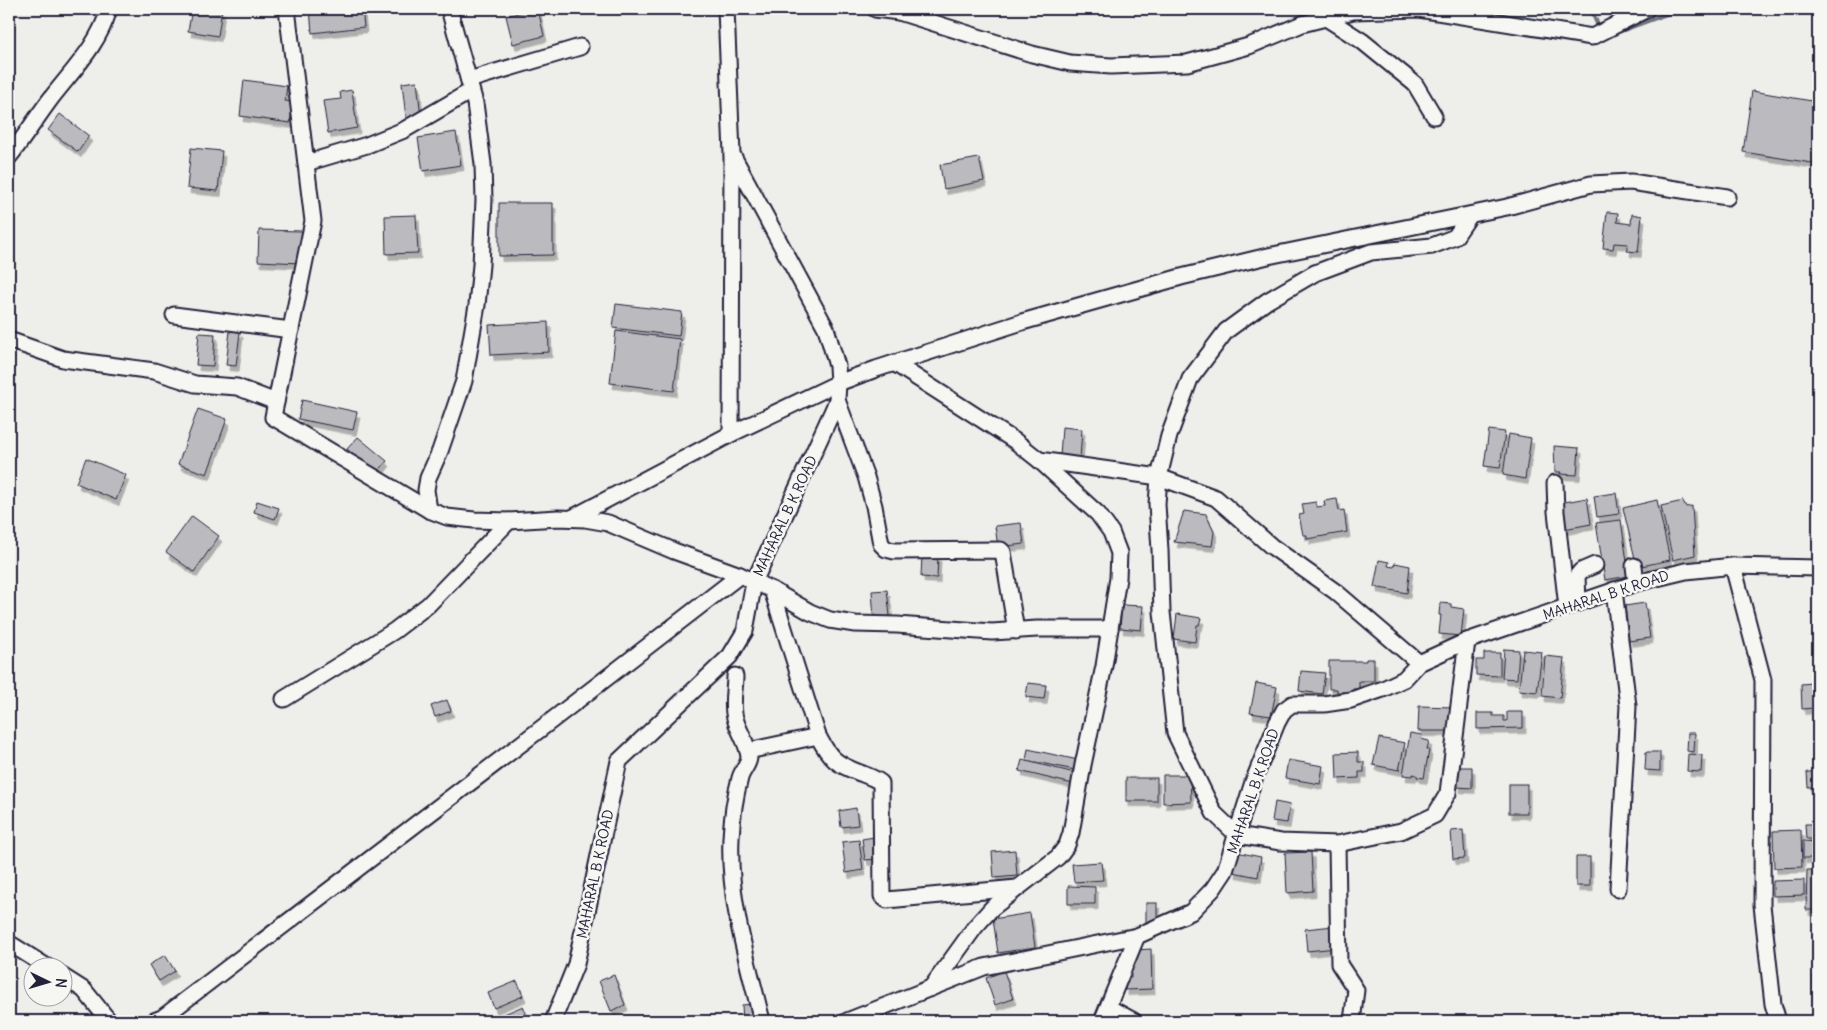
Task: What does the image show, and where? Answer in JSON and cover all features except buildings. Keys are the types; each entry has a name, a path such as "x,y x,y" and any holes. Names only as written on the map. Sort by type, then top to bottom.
{"street":[{"path":"9,157 48,102 95,43 105,24 109,9"},
{"path":"286,9 313,221 273,417 430,510 447,517 509,521 571,518 608,523 674,551 740,575 772,590 810,612 830,620 855,624 992,632 1110,629"},
{"path":"430,510 426,490 428,478 440,451 464,381 481,266 483,164 475,103 449,9"},
{"name":"MAHARAL B K ROAD","path":"553,1021 576,964 619,761 730,656 745,631 754,582 837,400 837,366 826,328 732,154 726,9"},
{"path":"876,9 900,12 1032,54 1070,63 1111,66 1187,63 1249,46 1302,24 1353,10 1419,9 1592,37 1647,9"},
{"path":"900,12 916,9"},
{"path":"1326,18 1362,41 1415,84 1434,116"},
{"path":"306,163 367,145 404,130 470,85 580,47"},
{"path":"731,434 732,154"},
{"path":"571,518 731,434 838,383 1022,322 1181,277 1268,256 1507,207 1591,184 1632,182 1727,197"},
{"path":"1467,641 1448,793 1435,815 1401,831 1337,844 1281,842 1237,836 1214,813 1175,733 1162,612 1157,504 1159,477 1169,436 1190,379 1226,331 1267,301 1315,273 1371,252 1432,246 1455,237 1470,215"},
{"path":"174,315 291,330"},
{"path":"9,340 64,359 154,371 196,384 237,387 276,402"},
{"path":"894,363 1015,441 1039,460 1098,514 1111,532 1119,553 1118,578 1104,666 1067,845 1058,857 992,908 975,927 931,988"},
{"path":"837,400 866,477 882,544 886,550 1001,550 1003,552 1016,631"},
{"path":"1039,460 1159,477 1216,498 1271,546 1336,592 1419,663"},
{"path":"1555,483 1556,512 1573,605"},
{"path":"284,699 394,631 428,605 509,521"},
{"path":"1573,605 1577,576 1581,571 1595,565"},
{"path":"1634,566 1636,584"},
{"path":"1733,566 1763,680 1762,905 1773,1004 1778,1021"},
{"name":"MAHARAL B K ROAD","path":"847,1021 984,966 1137,936 1191,912 1213,889 1225,871 1253,782 1284,710 1292,704 1324,704 1352,700 1404,679 1419,663 1467,641 1614,590 1686,571 1733,566 1818,568"},
{"path":"154,1021 162,1018 740,575"},
{"path":"772,590 818,736 827,753 842,767 876,779 881,783 881,891 884,898 887,900 1017,888"},
{"path":"1614,590 1628,706 1618,889"},
{"path":"735,676 735,718 748,751 748,762 742,770 739,784 731,836 730,858 733,891 742,939 762,1021"},
{"path":"748,751 818,736"},
{"path":"1337,844 1340,964 1356,990 1352,1021"},
{"path":"1134,1021 1105,1014 1137,936"},
{"path":"9,943 33,958"},
{"path":"72,982 84,990 109,1021"}],"waterway":[{"path":"1591,9 1600,30"},
{"path":"1618,32 1677,10 1811,9"}]}
